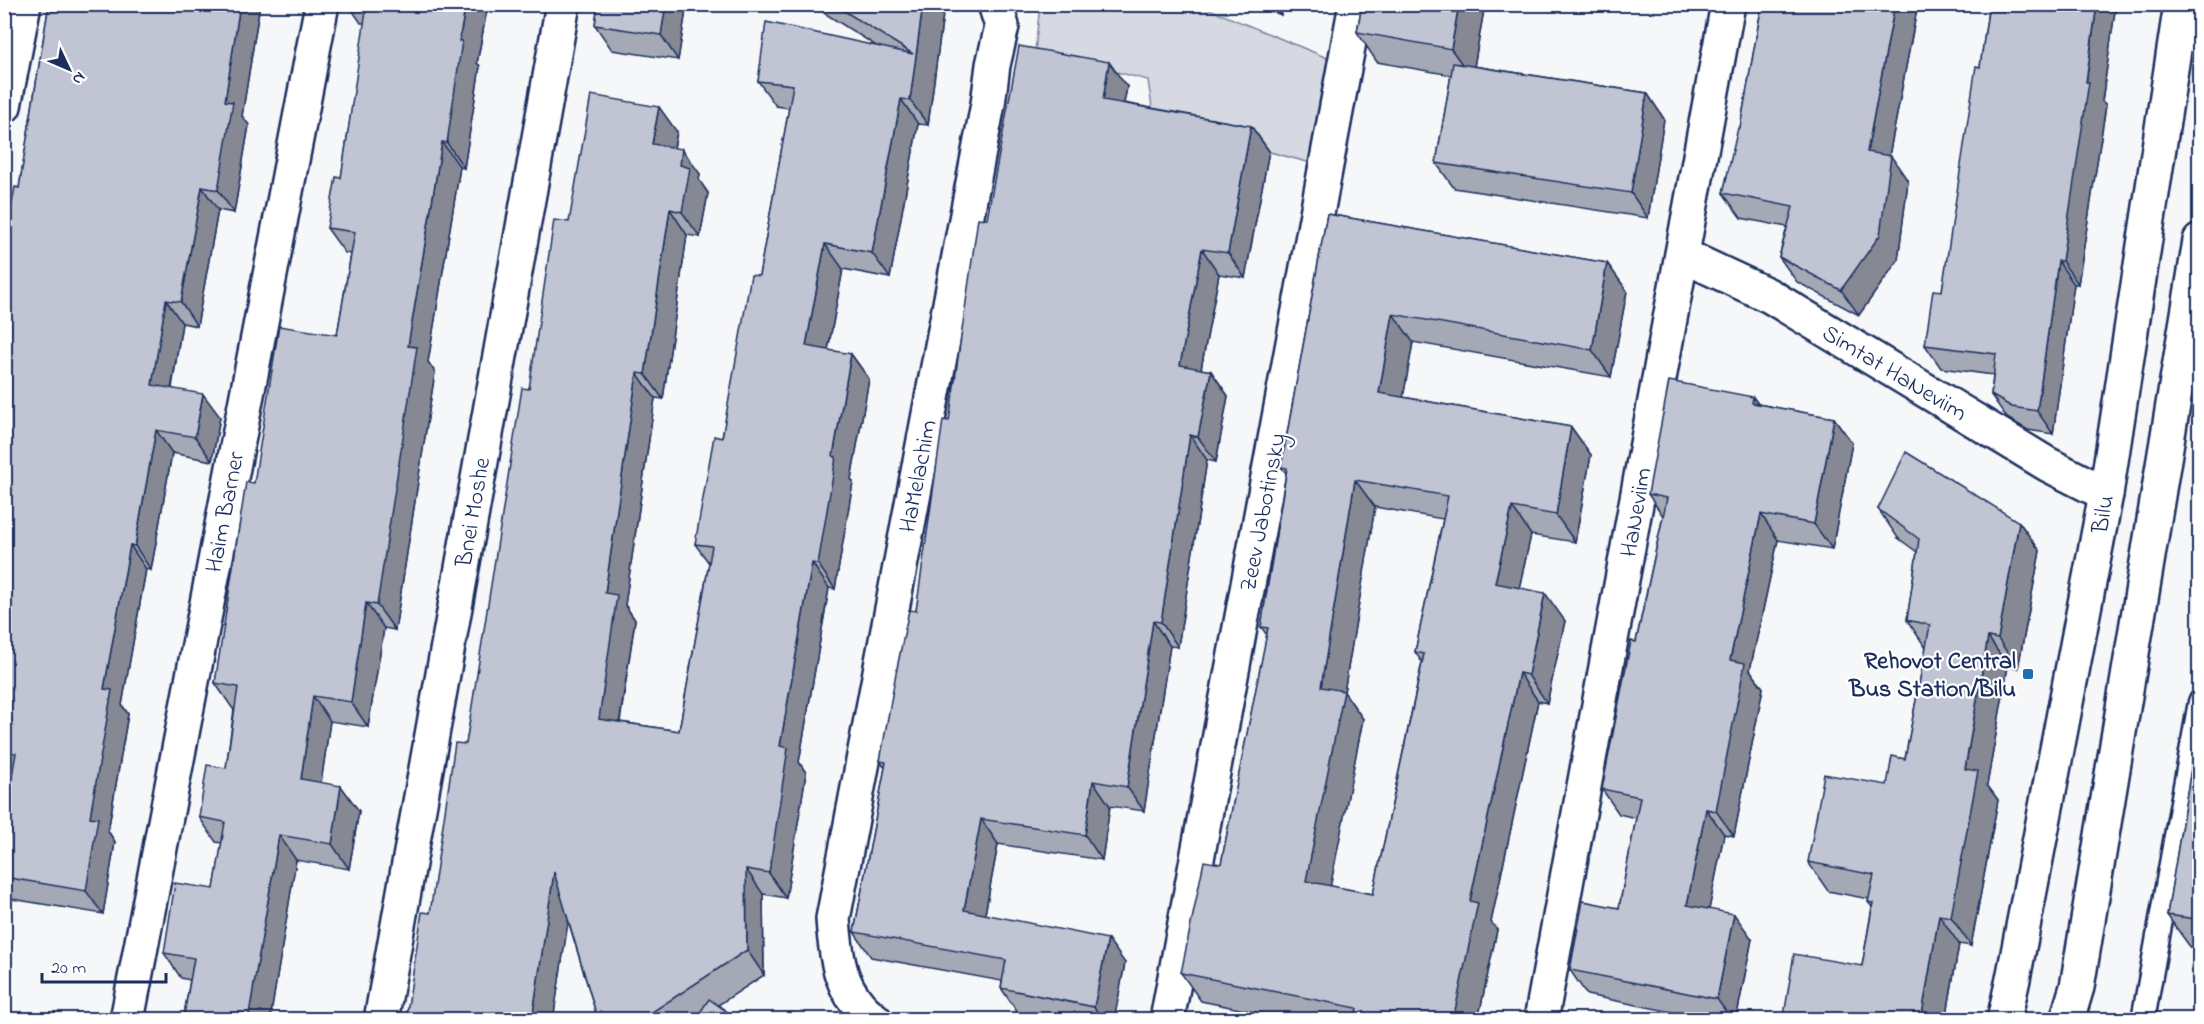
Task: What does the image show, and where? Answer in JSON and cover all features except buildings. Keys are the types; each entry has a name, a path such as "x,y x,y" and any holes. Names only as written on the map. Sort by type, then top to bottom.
{"street":[{"path":"4,106 24,4"},
{"name":"Haim Barner","path":"127,1020 322,4"},
{"name":"Bnei Moshe","path":"381,1020 563,4"},
{"name":"HaMelachim","path":"876,1020 863,1011 844,984 835,948 833,919 1002,26 995,4"},
{"name":"Zeev Jabotinsky","path":"1167,1020 1356,4"},
{"name":"HaNeviim","path":"1541,1020 1728,4"},
{"name":"Bilu","path":"2004,1020 2106,494 2181,4"},
{"path":"2067,1020 2077,987 2199,241"},
{"name":"Simtat HaNeviim","path":"1682,255 1770,296 2047,464 2106,494"},
{"path":"2077,987 2079,1020"}],"lane":[{"path":"2143,1020 2199,702"}],"shaded area":[{"path":"1040,5 1199,5 1337,62 1326,167 1154,121 1148,80 1035,51"}],"place":[{"name":"Rehovot Central Bus Station/Bilu","path":"2028,674"}]}
